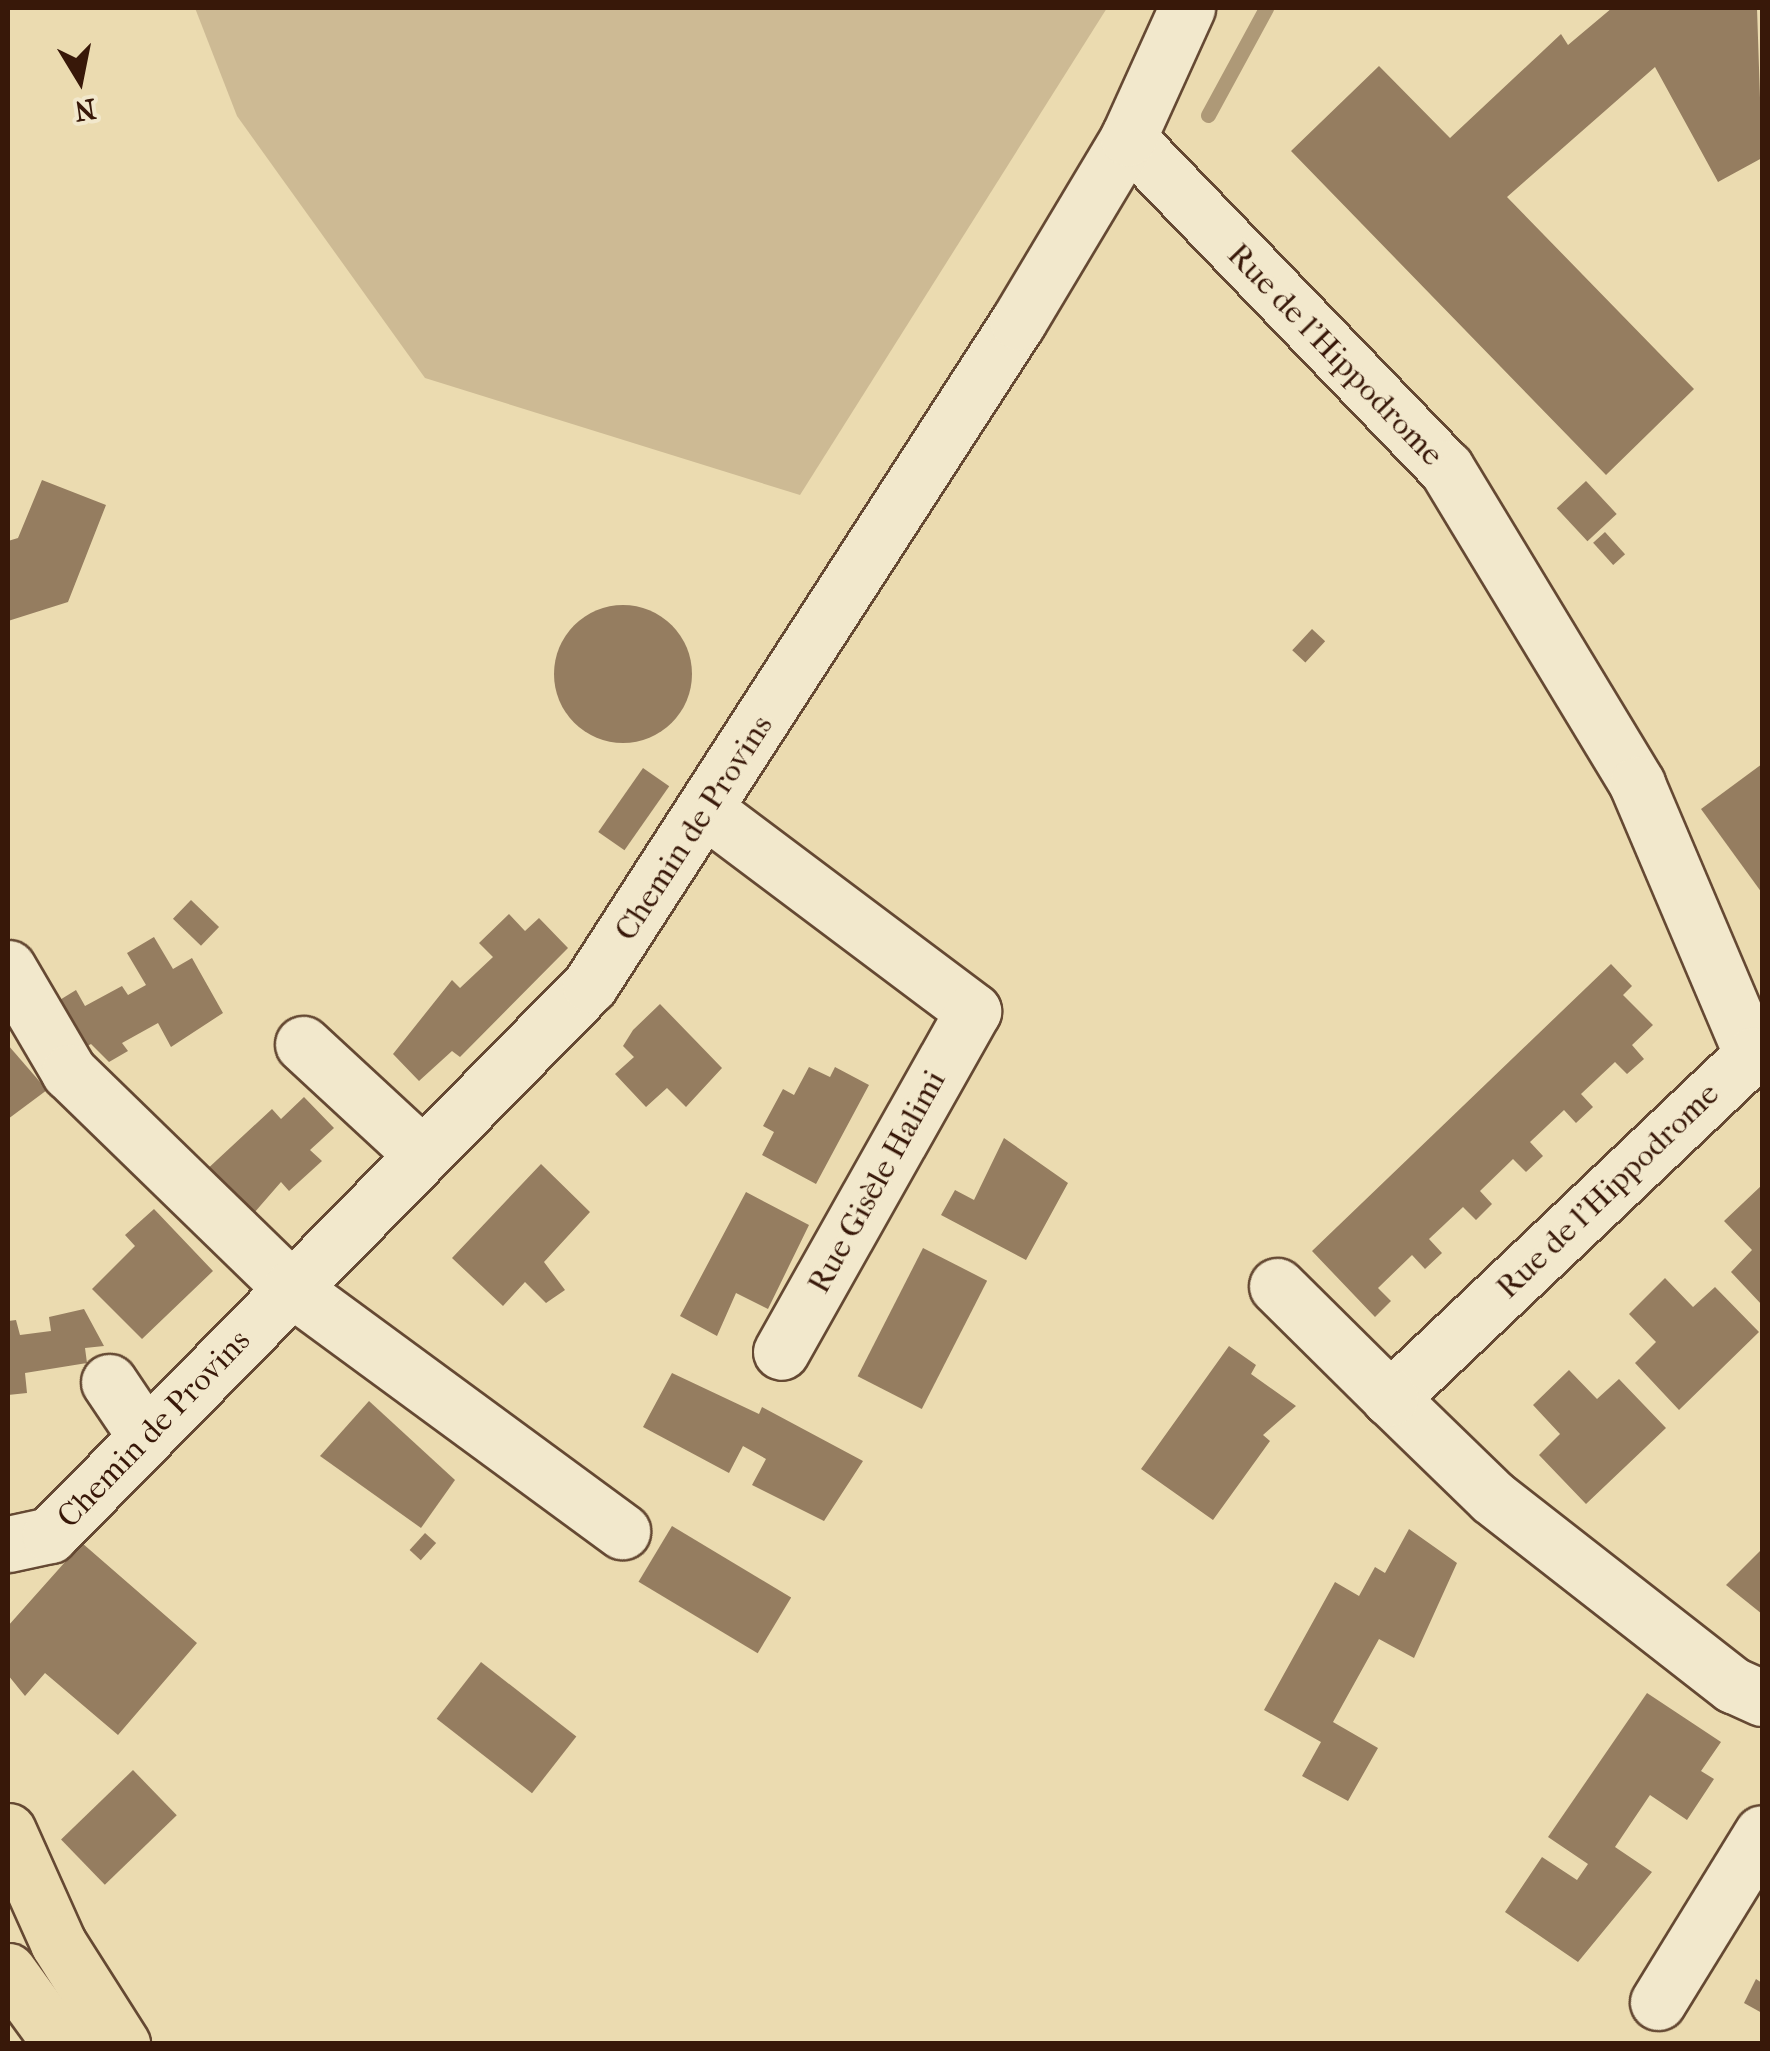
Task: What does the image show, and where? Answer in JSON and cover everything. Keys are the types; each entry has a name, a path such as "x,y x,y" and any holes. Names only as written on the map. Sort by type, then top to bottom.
{"highway":[{"path":"8,1831 58,1943 122,2044"},
{"path":"8,1971 61,2044"}],"street":[{"name":"Chemin de Provins","path":"28,1540 146,1437 205,1353 291,1288 590,985 707,811 1128,138 1187,8"},
{"name":"Rue de l'Hippodrome","path":"1128,138 1446,468 1637,784 1752,1055 1390,1398"},
{"name":"Rue Gisèle Halimi","path":"707,811 972,1011 781,1352"},
{"path":"8,968 69,1072 291,1288 622,1531"},
{"path":"304,1044 423,1154"},
{"path":"1277,1286 1492,1497 1733,1685 1762,1698"},
{"path":"109,1382 146,1437"},
{"path":"1658,2002 1762,1833"}],"shaded area":[{"path":"195,8 1107,8 800,495 425,378 237,116"}],"building":[{"path":"1612,8 1757,8 1762,158 1718,182 1655,67 1507,197 1694,389 1606,475 1291,151 1379,66 1450,138 1561,34 1568,45"},
{"path":"42,480 106,505 68,602 8,621 8,541 18,538"},
{"path":"1586,481 1617,514 1587,541 1557,508"},
{"path":"1605,532 1625,554 1613,565 1593,543"},
{"path":"623,605 649,610 672,625 687,648 692,674 687,700 672,723 649,738 623,743 597,738 574,723 559,700 554,674 559,648 574,625 597,610"},
{"path":"1312,629 1325,641 1305,662 1292,650"},
{"path":"1762,764 1762,893 1701,809"},
{"path":"643,768 669,786 624,850 598,832"},
{"path":"191,900 219,927 201,946 173,919"},
{"path":"509,914 525,931 539,918 568,948 460,1057 452,1051 419,1081 393,1054 452,980 460,988 493,957 479,943"},
{"path":"154,937 173,969 192,958 223,1013 171,1047 158,1023 122,1043 128,1051 109,1062 91,1044 77,1052 50,1006 76,990 85,1006 122,986 128,995 146,985 127,953"},
{"path":"1611,964 1632,986 1623,995 1653,1025 1632,1045 1644,1059 1627,1074 1615,1062 1581,1094 1593,1107 1576,1123 1564,1110 1530,1142 1543,1156 1526,1172 1513,1159 1480,1191 1492,1204 1476,1220 1463,1207 1429,1239 1442,1253 1425,1269 1412,1255 1378,1288 1391,1301 1375,1317 1312,1251"},
{"path":"660,1004 722,1068 686,1107 667,1088 646,1107 615,1074 634,1057 623,1046 633,1030"},
{"path":"8,1045 47,1090 8,1119"},
{"path":"809,1067 830,1077 835,1067 869,1085 816,1184 762,1155 774,1132 763,1126 783,1089 794,1095"},
{"path":"304,1097 334,1128 310,1150 322,1161 289,1191 281,1182 248,1220 203,1173 272,1109 281,1119"},
{"path":"1004,1138 1068,1183 1026,1260 941,1215 955,1190 974,1200"},
{"path":"541,1164 590,1212 544,1262 565,1290 546,1303 525,1282 503,1306 452,1258"},
{"path":"1762,1185 1762,1305 1731,1272 1752,1250 1724,1221"},
{"path":"746,1192 809,1225 768,1309 736,1293 717,1336 680,1316"},
{"path":"154,1209 213,1271 142,1339 92,1289 135,1246 125,1235"},
{"path":"923,1248 987,1281 922,1409 858,1376"},
{"path":"1665,1278 1693,1307 1715,1287 1759,1332 1679,1410 1635,1363 1656,1342 1629,1314"},
{"path":"84,1309 104,1346 85,1348 87,1363 25,1373 27,1393 8,1395 8,1321 16,1320 20,1335 51,1331 49,1317"},
{"path":"1229,1346 1256,1365 1251,1374 1296,1406 1263,1435 1270,1441 1213,1520 1141,1469"},
{"path":"1569,1370 1597,1399 1619,1379 1666,1428 1586,1504 1539,1455 1560,1434 1533,1405"},
{"path":"672,1373 759,1414 762,1407 863,1461 824,1521 752,1485 766,1459 743,1446 729,1473 643,1427"},
{"path":"369,1401 455,1480 421,1528 320,1456"},
{"path":"672,1526 791,1598 758,1653 639,1582"},
{"path":"1409,1529 1457,1563 1414,1658 1379,1639 1333,1722 1378,1748 1348,1801 1302,1776 1321,1742 1264,1710 1335,1582 1359,1596 1375,1567 1385,1573"},
{"path":"425,1533 436,1543 421,1560 410,1550"},
{"path":"82,1543 197,1643 118,1735 45,1673 25,1696 8,1675 8,1626"},
{"path":"1762,1549 1762,1614 1726,1585"},
{"path":"481,1662 576,1736 532,1793 437,1719"},
{"path":"1647,1693 1721,1742 1701,1771 1714,1779 1687,1820 1650,1795 1615,1847 1652,1872 1578,1962 1505,1912 1542,1857 1577,1880 1588,1864 1548,1837"},
{"path":"133,1770 177,1815 105,1885 61,1839"},
{"path":"1756,1979 1762,1983 1762,2013 1744,2003"}],"waterway":[{"path":"1208,115 1266,8"}]}
